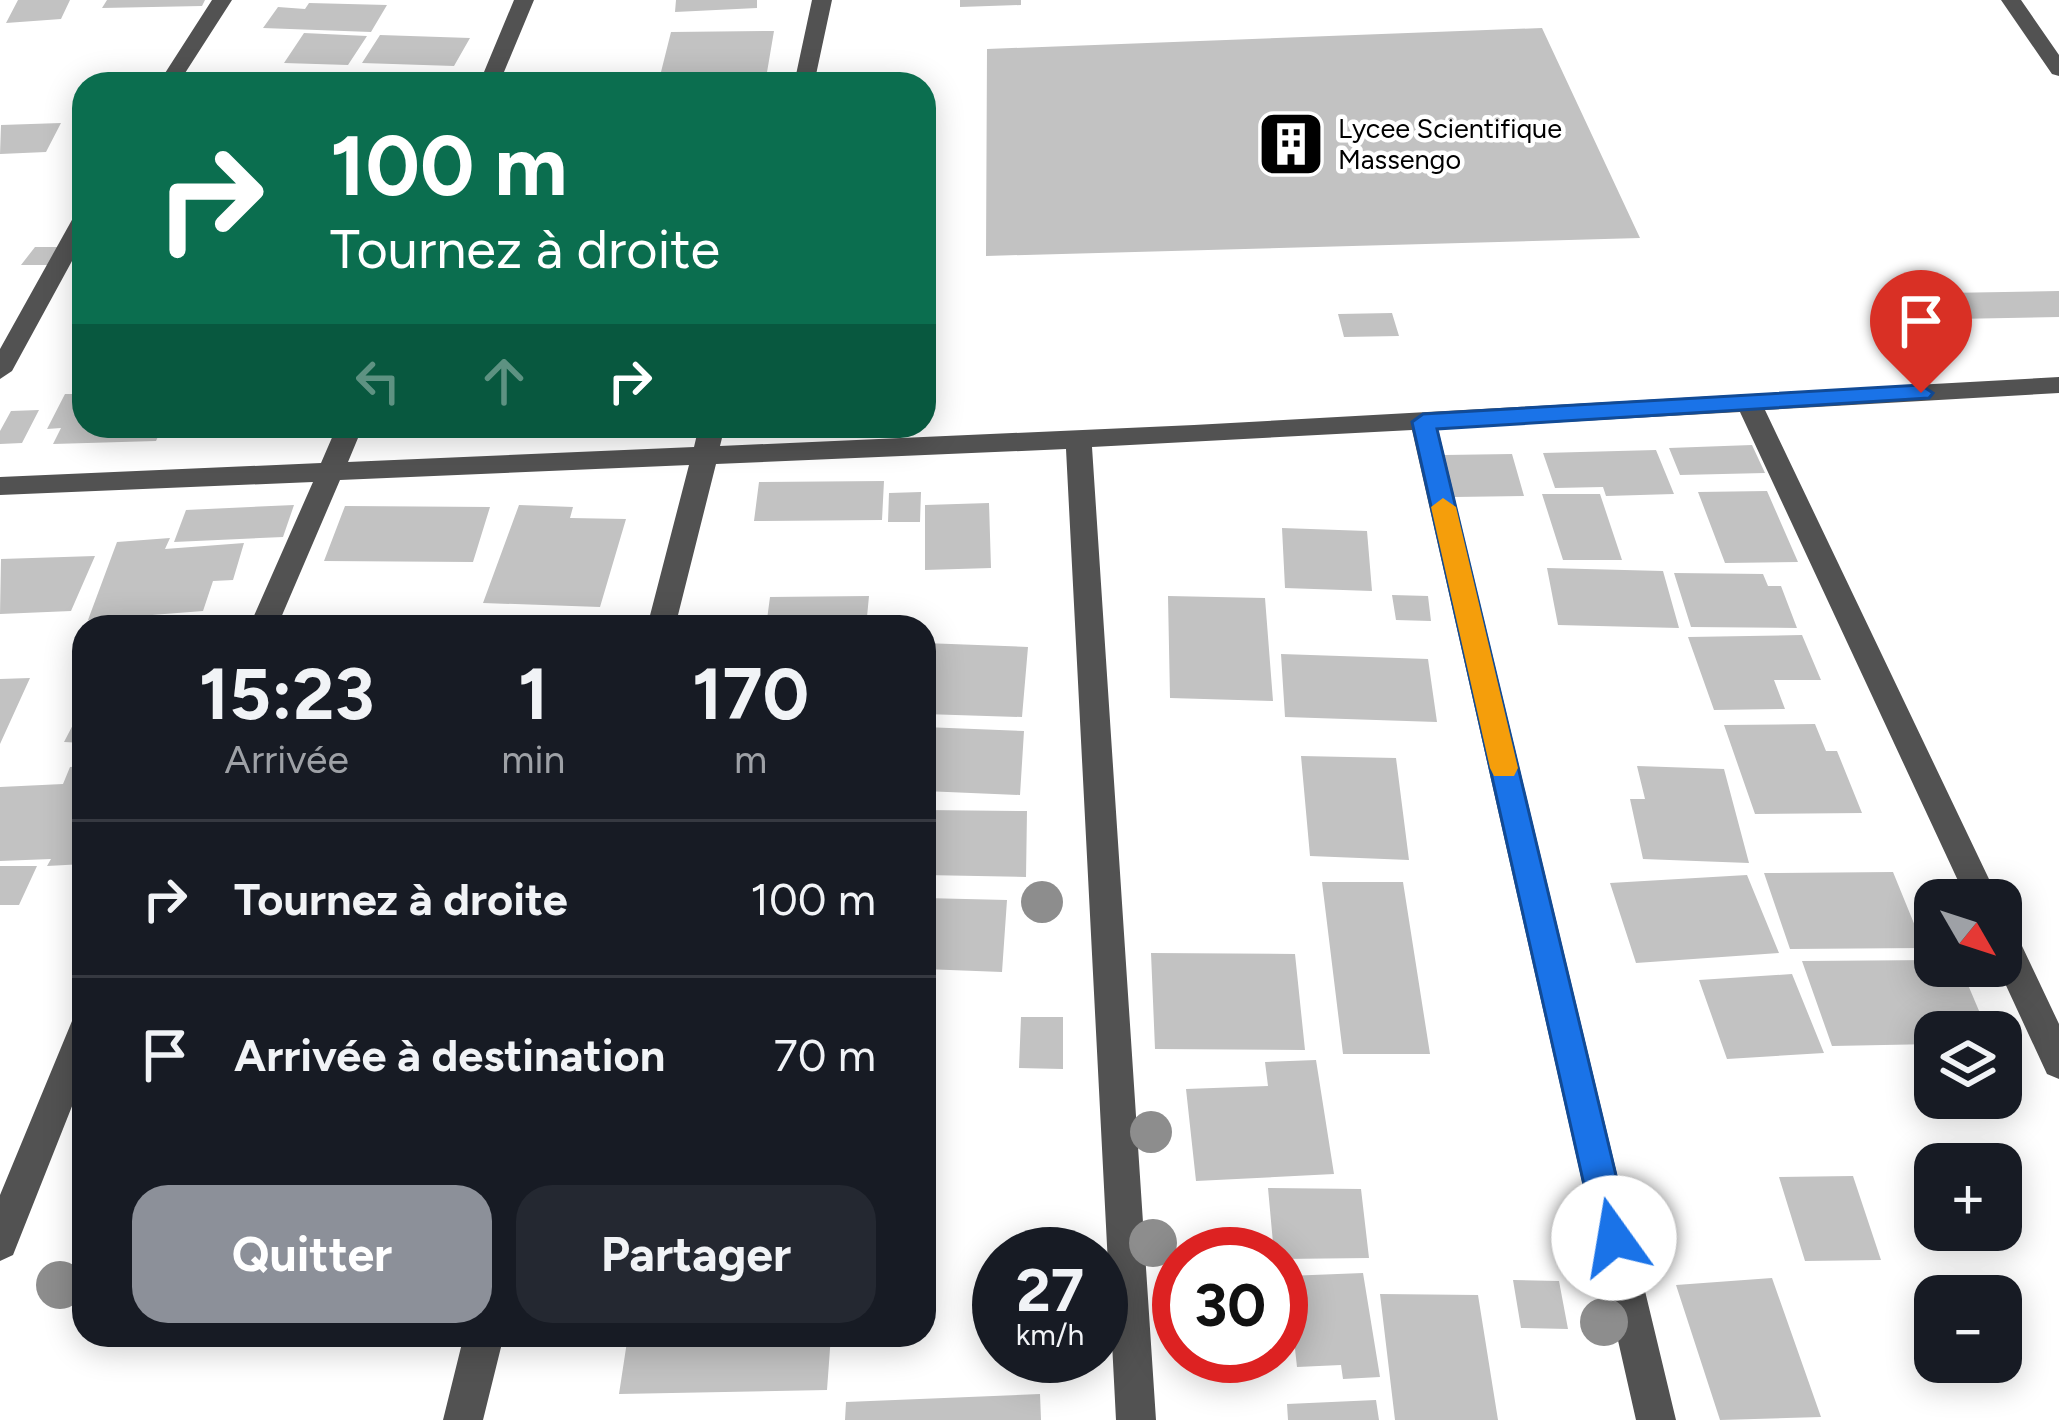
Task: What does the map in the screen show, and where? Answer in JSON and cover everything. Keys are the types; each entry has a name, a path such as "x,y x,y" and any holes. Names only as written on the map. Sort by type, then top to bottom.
{"street":[{"path":"176,72 222,0"},
{"path":"495,72 524,0"},
{"path":"807,72 822,0"},
{"path":"2011,0 2059,70"},
{"path":"0,371 72,240"},
{"path":"0,486 1078,440 2056,390"},
{"path":"1749,403 1973,879"},
{"path":"1423,422 1656,1420"},
{"path":"268,615 345,438"},
{"path":"664,615 708,438"},
{"path":"1078,440 1136,1420"},
{"path":"2022,983 2059,1061"},
{"path":"0,1242 72,1062"},
{"path":"463,1420 481,1347"}],"building":[{"path":"18,0 70,0 61,19 6,23"},
{"path":"107,0 205,0 202,6 102,8"},
{"path":"676,0 757,0 757,8 675,12"},
{"path":"960,0 1021,0 1021,5 960,7"},
{"path":"309,3 387,5 371,32 263,28 278,7 305,9"},
{"name":"Lycee Scientifique Massengo","path":"1542,28 1640,238 986,256 987,49"},
{"path":"774,31 767,72 661,72 671,32"},
{"path":"304,33 367,36 348,65 284,63"},
{"path":"380,35 470,38 454,66 362,63"},
{"path":"61,123 46,152 0,154 1,125"},
{"path":"35,247 68,247 55,265 21,265"},
{"path":"2059,291 2059,317 1901,320 1886,294"},
{"path":"1392,313 1399,336 1344,337 1338,314"},
{"path":"65,394 72,394 72,438 157,438 53,444 61,428 47,429"},
{"path":"39,410 22,443 0,444 0,431 11,411"},
{"path":"1752,445 1765,473 1680,475 1669,448"},
{"path":"1656,450 1674,494 1606,496 1603,487 1555,488 1543,453"},
{"path":"1512,454 1524,496 1454,497 1444,455"},
{"path":"884,481 882,520 754,521 759,482"},
{"path":"1767,491 1798,562 1725,563 1698,492"},
{"path":"921,492 920,522 888,522 889,493"},
{"path":"1542,494 1600,494 1622,560 1563,560"},
{"path":"989,503 991,568 925,570 925,505"},
{"path":"294,505 283,537 174,542 186,510"},
{"path":"519,505 573,507 570,518 626,519 600,607 483,603"},
{"path":"345,506 490,507 473,562 324,561"},
{"path":"1282,528 1367,531 1372,591 1285,588"},
{"path":"170,538 165,549 244,543 233,580 213,581 203,611 90,615 117,542"},
{"path":"95,556 71,611 0,614 1,559"},
{"path":"1547,568 1663,571 1679,628 1558,625"},
{"path":"1674,573 1763,574 1768,586 1781,586 1797,628 1691,627"},
{"path":"1392,595 1428,596 1431,621 1396,620"},
{"path":"869,596 867,615 768,615 770,597"},
{"path":"1168,596 1265,598 1273,701 1170,698"},
{"path":"1802,635 1821,680 1774,680 1785,709 1714,710 1688,637"},
{"path":"936,643 1028,647 1022,717 936,714"},
{"path":"1281,654 1428,659 1437,722 1285,717"},
{"path":"30,678 0,744 0,679"},
{"path":"1815,724 1826,751 1837,751 1862,813 1755,814 1724,725"},
{"path":"936,727 1024,731 1020,795 936,792"},
{"path":"1301,756 1396,758 1409,860 1310,856"},
{"path":"1637,766 1724,769 1749,863 1643,859 1630,799 1645,799"},
{"path":"70,767 72,865 47,866 51,859 0,861 0,787 63,784"},
{"path":"936,810 1027,811 1026,877 936,875"},
{"path":"0,866 37,866 19,905 0,905"},
{"path":"1893,872 1914,923 1914,948 1790,949 1764,873"},
{"path":"1747,875 1779,953 1636,963 1610,883"},
{"path":"1322,882 1403,882 1430,1054 1343,1054"},
{"path":"936,898 1007,900 1002,972 936,969"},
{"path":"1151,953 1295,954 1305,1050 1155,1049"},
{"path":"1914,960 1914,987 1969,987 1979,1011 1914,1011 1914,1044 1832,1046 1802,961"},
{"path":"1792,974 1824,1053 1727,1059 1699,980"},
{"path":"1021,1017 1063,1017 1063,1069 1019,1068"},
{"path":"1316,1060 1334,1174 1196,1181 1186,1089 1268,1086 1265,1062"},
{"path":"1853,1176 1881,1260 1805,1261 1779,1177"},
{"path":"1268,1188 1361,1189 1369,1258 1308,1259 1308,1227 1272,1227"},
{"path":"1363,1273 1380,1377 1343,1379 1341,1365 1308,1366 1308,1275"},
{"path":"1772,1278 1821,1417 1720,1420 1676,1285"},
{"path":"1513,1280 1559,1281 1568,1329 1521,1328"},
{"path":"1380,1294 1478,1295 1498,1420 1395,1420"},
{"path":"626,1347 830,1347 827,1390 619,1394"},
{"path":"1040,1394 1041,1420 845,1420 846,1402"},
{"path":"1376,1400 1379,1420 1288,1420 1287,1404"}],"slow traffic":[{"path":"1443,507 1504,768"}],"place":[{"name":"Lycee Scientifique Massengo","path":"1291,144"}],"route":[{"path":"1614,1238 1423,422 1921,393"}]}
